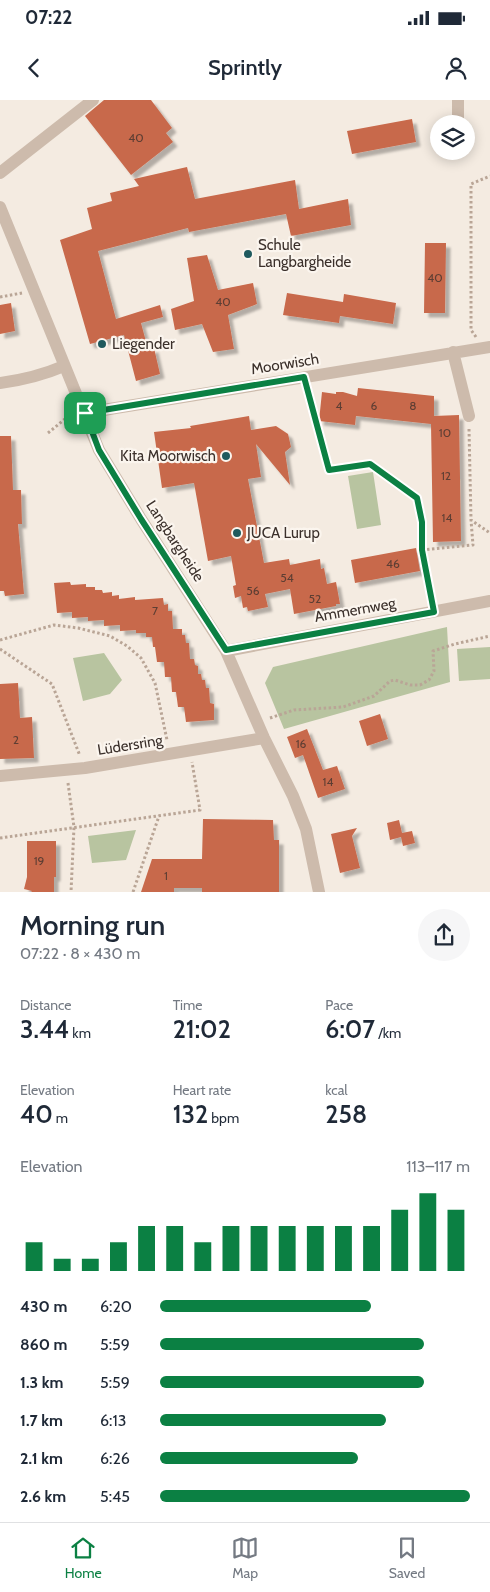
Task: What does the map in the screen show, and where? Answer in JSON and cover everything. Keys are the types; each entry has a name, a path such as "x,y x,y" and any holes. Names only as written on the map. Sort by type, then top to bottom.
{"street":[{"path":"0,173 93,100"},
{"path":"458,100 458,115"},
{"name":"Langbargheide","path":"0,207 99,450 141,519 226,650 264,738 293,796 306,829 319,892"},
{"name":"Moorwisch","path":"83,409 304,377 487,347"},
{"path":"453,352 469,416"},
{"path":"0,383 33,377 64,366"},
{"name":"Ammernweg","path":"226,650 490,601"},
{"name":"Lüdersring","path":"0,776 85,768 264,738"}],"path":[{"path":"487,347 471,330 471,184 490,176"},
{"path":"0,296 34,290"},
{"path":"304,377 329,470 370,464 417,498 422,522 422,550 434,612"},
{"path":"48,433 83,409"},
{"path":"422,550 473,545 469,416"},
{"path":"471,520 490,532"},
{"path":"0,640 54,625 78,628 110,636 127,646 141,658 155,682 167,740"},
{"path":"257,722 294,710 343,707 374,696 395,680 410,685 420,685 429,680 434,671 434,651 490,636"},
{"path":"0,649 52,684 85,768"},
{"path":"0,838 200,810 190,751"},
{"path":"67,770 74,827 71,892"},
{"path":"133,892 159,816"}],"green space":[{"path":"373,472 381,525 357,529 348,476"},
{"path":"447,627 450,682 284,729 265,683 273,667"},
{"path":"490,647 490,679 459,681 457,649"},
{"path":"104,653 122,680 110,694 83,701 73,658"},
{"path":"136,830 126,860 92,863 88,836"}],"building":[{"path":"104,100 151,100 172,128 166,133 173,142 131,175 85,116"},
{"path":"412,119 416,142 352,154 347,131"},
{"path":"187,167 195,199 295,180 299,209 348,199 351,225 291,236 286,214 189,232 188,228 98,251 116,319 160,305 163,317 141,323 148,349 154,348 160,374 136,381 124,335 90,344 60,240 92,229 87,208 112,201 110,193 139,186 134,179"},
{"path":"425,243 446,243 445,313 424,313"},
{"path":"207,255 218,290 253,283 257,304 228,315 234,349 213,352 202,324 175,330 171,309 194,301 187,258"},
{"path":"287,293 343,302 344,294 396,303 393,324 340,316 339,323 283,315"},
{"path":"11,303 15,331 0,334 0,305"},
{"path":"358,388 434,396 434,416 459,415 461,541 433,542 431,424 356,416 355,425 319,421 322,392 336,394 336,392 343,392 357,396"},
{"path":"249,416 251,430 276,426 288,434 291,447 285,452 290,485 256,444 261,477 248,479 264,563 289,559 290,565 320,559 321,569 324,568 327,584 336,582 340,604 336,604 336,606 294,614 290,589 265,594 268,607 248,611 247,607 243,608 241,596 235,598 233,586 236,585 231,556 208,561 194,483 162,488 154,432 191,428 190,426"},
{"path":"0,436 11,436 13,490 21,490 22,524 18,524 24,594 5,596 4,591 0,591"},
{"path":"416,548 420,571 355,583 351,560"},
{"path":"70,582 71,585 86,584 86,587 95,587 95,590 102,590 103,593 112,592 112,596 119,595 119,599 135,597 135,600 163,598 164,605 168,604 168,611 172,611 173,629 182,629 182,635 185,635 186,643 189,643 190,659 194,659 195,665 198,666 198,674 201,674 202,680 205,680 206,688 209,688 210,703 214,704 214,720 186,722 184,707 178,707 176,692 172,692 171,677 165,677 164,662 157,662 152,637 146,637 146,633 136,633 136,630 120,631 120,625 104,626 104,620 88,621 88,617 72,618 72,612 57,613 54,583"},
{"path":"18,683 20,718 32,717 34,758 0,759 0,684"},
{"path":"380,714 388,739 367,746 359,721"},
{"path":"307,729 323,770 337,766 345,789 318,798 303,755 295,758 287,737"},
{"path":"203,819 273,820 274,840 279,840 279,892 202,892 202,888 174,888 174,892 141,892 152,859 202,859"},
{"path":"399,820 402,833 412,831 415,843 403,846 401,837 390,840 387,823"},
{"path":"357,828 352,836 360,868 340,873 331,834"},
{"path":"27,841 56,841 54,892 31,892 24,889 27,877"}],"place":[{"name":"Schule Langbargheide","path":"248,254"},
{"name":"Liegender","path":"102,344"},
{"name":"Kita Moorwisch","path":"226,456"},
{"name":"JUCA Lurup","path":"237,533"}],"route":[{"path":"304,377 329,470 370,464 417,498 422,522 422,550 434,612 226,650 141,519 99,450 85,413 304,377"}]}
